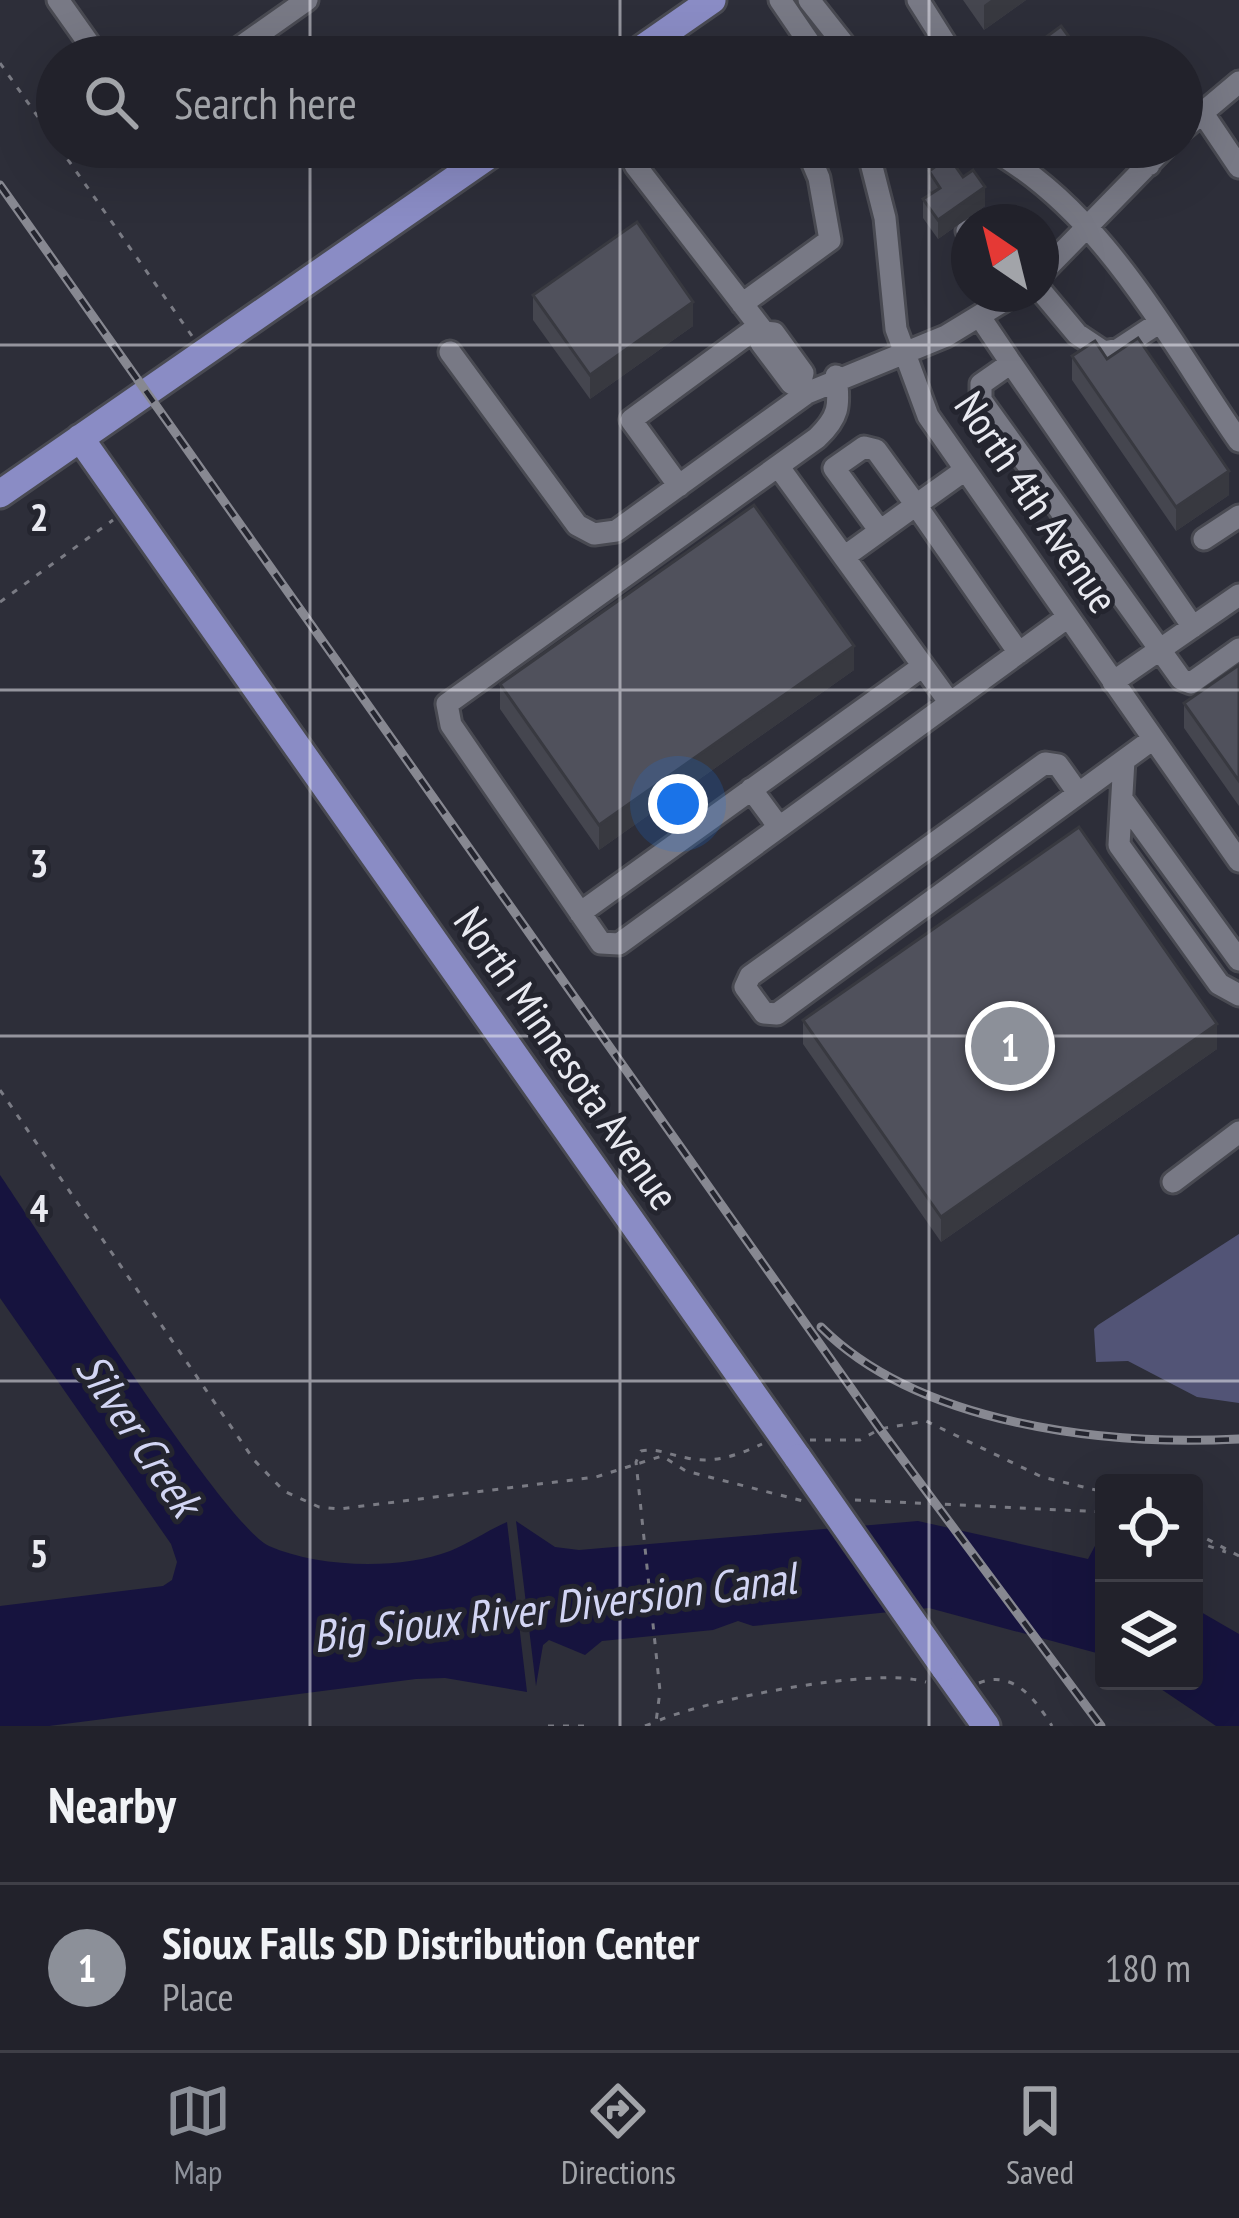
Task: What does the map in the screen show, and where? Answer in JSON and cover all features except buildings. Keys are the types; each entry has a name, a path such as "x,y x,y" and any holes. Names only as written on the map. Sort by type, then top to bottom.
{"main road":[{"path":"660,36 712,0"},
{"path":"0,494 470,168"},
{"name":"North Minnesota Avenue","path":"80,438 986,1726"}],"street":[{"path":"58,0 84,36"},
{"path":"780,0 805,36"},
{"path":"809,0 837,36"},
{"path":"918,0 941,36"},
{"path":"256,36 301,4"},
{"path":"1203,111 1239,82"},
{"path":"1203,113 1237,161"},
{"path":"637,168 761,329 774,333 803,373 803,389"},
{"path":"742,304 830,241 815,168"},
{"name":"North 4th Avenue","path":"872,168 885,218 889,297 903,352 928,416 1239,861"},
{"path":"1018,168 1051,191 1089,231 1239,441"},
{"path":"1059,258 1145,168"},
{"path":"450,352 577,524 594,534 616,531 803,389 903,352 987,312"},
{"path":"1058,312 1076,334 1104,352 1119,349 1157,324"},
{"path":"980,317 1193,626"},
{"path":"679,486 631,420 761,329"},
{"path":"1011,363 981,384 981,400 1186,684 1239,649"},
{"path":"836,376 840,405 835,421 447,704 451,724 601,943 612,947 1068,617"},
{"path":"880,531 834,468 872,447 1019,652"},
{"path":"778,466 950,703"},
{"path":"844,557 964,470"},
{"path":"1204,539 1239,516"},
{"path":"1113,682 1239,595"},
{"path":"580,913 923,666"},
{"path":"1078,794 1058,765 1046,764 750,976 745,988 764,1013 777,1014 1078,794 1124,760 1153,739"},
{"path":"1124,760 1119,844 1219,984 1239,995"},
{"path":"752,789 779,827"},
{"path":"1122,799 1239,960"},
{"path":"1173,1182 1239,1132"}],"path":[{"path":"0,63 36,115"},
{"path":"74,168 204,352"},
{"path":"0,602 130,508"},
{"path":"0,1090 254,1460 284,1491 319,1508 339,1509 596,1477 662,1456 686,1471 746,1490 819,1502"},
{"path":"656,1721 660,1691 636,1488 635,1462 641,1451 661,1448 688,1459 724,1459 783,1433 815,1442 860,1440 880,1429 926,1421 1042,1477 1095,1490"},
{"path":"844,1500 1095,1512"},
{"path":"1203,1537 1239,1556"},
{"path":"1203,1544 1239,1556"},
{"path":"645,1726 692,1707 905,1675 963,1693 985,1679 1015,1684 1037,1702 1052,1726"},
{"path":"548,1726 587,1726"}],"shaded area":[{"path":"1239,1234 1239,1403 1197,1397 1128,1361 1096,1362 1094,1329 1098,1325"}],"water":[{"name":"Silver Creek","path":"0,1175 175,1435 246,1526 269,1546 311,1559 384,1564 450,1551 507,1522 527,1692 445,1678 416,1679 49,1726 0,1726 0,1606 163,1586 172,1580 177,1562 171,1544 0,1298"},
{"name":"Big Sioux River Diversion Canal","path":"516,1521 555,1547 579,1550 918,1521 1088,1559 1095,1546 1095,1653 929,1608 753,1626 738,1621 713,1630 602,1641 585,1655 549,1640 543,1645 536,1686"},
{"path":"1203,1613 1239,1634 1239,1726 1216,1726 1162,1690 1203,1690"}],"railway":[{"path":"0,185 880,1429 1101,1726"},
{"path":"821,1327 862,1360 909,1387 961,1407 1074,1432 1239,1439"}],"place":[{"name":"Sioux Falls SD Distribution Center","path":"1010,1046"}]}
